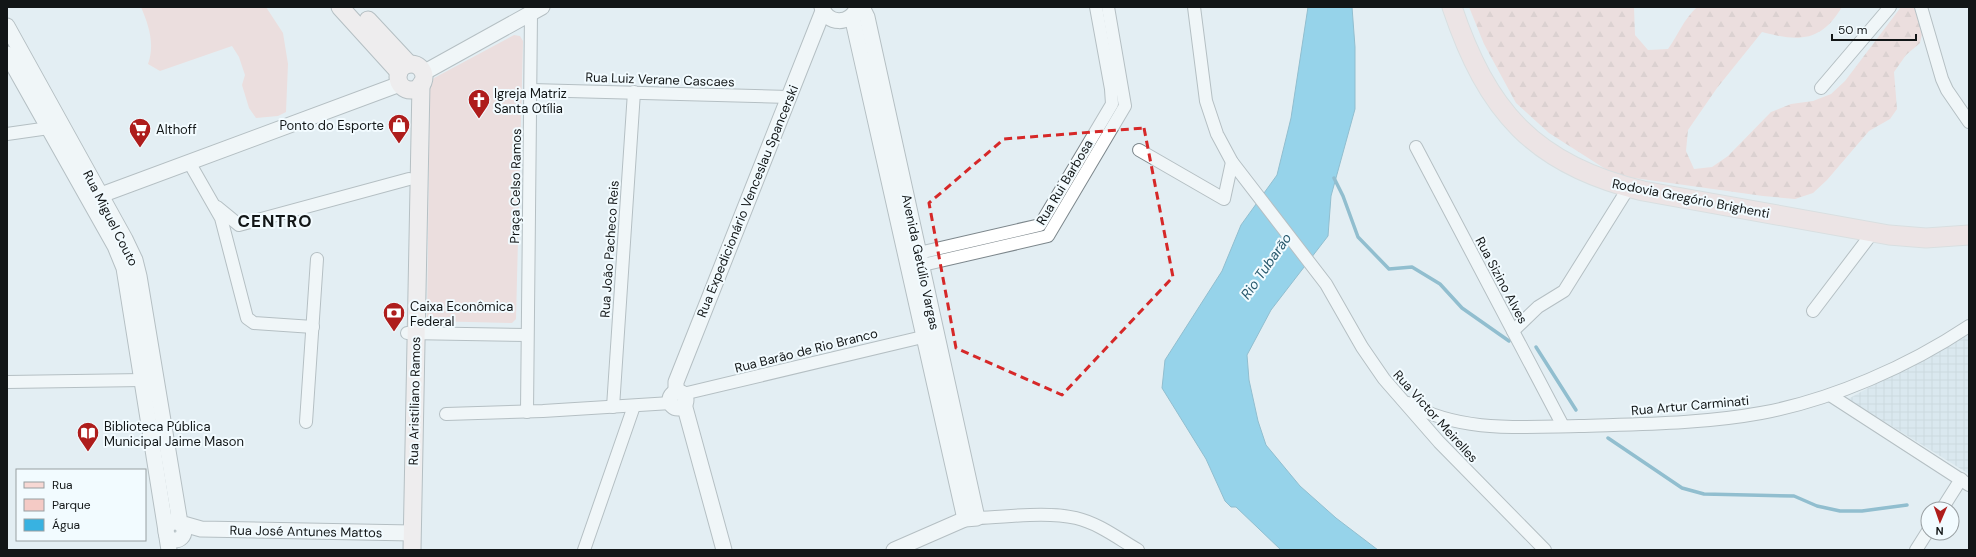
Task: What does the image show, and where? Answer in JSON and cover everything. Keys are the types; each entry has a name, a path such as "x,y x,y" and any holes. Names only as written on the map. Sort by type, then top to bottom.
{"main road":[{"path":"340,7 410,78"},
{"path":"356,7 410,78"},
{"name":"Rodovia Gregório Brighenti","path":"1452,7 1479,72 1493,96 1520,131 1552,155 1572,167 1629,187 1873,232 1926,238 1969,235"},
{"name":"Rua Aristiliano Ramos","path":"410,78 409,179 411,333"},
{"name":"Rua Aristiliano Ramos","path":"407,542 411,333 410,78"}],"street":[{"name":"Rua Rui Barbosa","path":"914,260 1008,245 1048,236 1077,164 1112,104 1111,89 1096,7"},
{"name":"Rua Rui Barbosa","path":"914,260 1005,233 1040,225 1087,170 1110,134 1125,106 1123,87 1108,7"},
{"name":"Rua Victor Meirelles","path":"1194,7 1206,102 1217,134 1232,162 1326,284 1372,362 1400,399 1462,466 1545,550"},
{"path":"1821,88 1890,7"},
{"path":"1921,7 1942,79 1947,90 1969,122"},
{"path":"822,9 826,16 836,21 842,21 857,10"},
{"name":"Rua Expedicionário Venceslau Spancerski","path":"724,550 678,398 676,382 789,97 822,9"},
{"path":"95,198 410,78 537,10"},
{"name":"Praça Celso Ramos","path":"527,412 531,90 537,10"},
{"name":"Avenida Getúlio Vargas","path":"857,10 971,518"},
{"name":"Rua Miguel Couto","path":"7,26 56,127 95,198 121,259 133,278 181,537"},
{"path":"1101,35 1113,33"},
{"name":"Rua Miguel Couto","path":"7,54 56,127"},
{"path":"1111,89 1123,87"},
{"name":"Rua Luiz Verane Cascaes","path":"531,90 789,97"},
{"name":"Rua João Pacheco Reis","path":"613,407 634,92"},
{"path":"7,134 56,127"},
{"path":"1098,127 1110,134"},
{"name":"Rua Sizino Alves","path":"1416,147 1563,426"},
{"path":"1139,150 1224,198 1232,162"},
{"path":"190,162 214,204 222,224 246,315 249,320 254,323 313,327"},
{"path":"1077,164 1087,170"},
{"path":"214,204 239,225 409,179"},
{"path":"1513,331 1538,306 1564,291 1629,187"},
{"path":"1813,311 1873,232"},
{"path":"1005,233 1008,245"},
{"path":"306,422 317,259"},
{"name":"Rua Miguel Couto","path":"133,278 143,380 169,550"},
{"name":"Rua Artur Carminati","path":"1400,399 1421,411 1456,422 1501,427 1680,422 1738,417 1800,404 1830,394 1910,359 1969,326"},
{"path":"411,333 527,335"},
{"name":"Rua Barão de Rio Branco","path":"446,414 527,412 634,406 678,398 930,335"},
{"path":"7,382 143,380"},
{"path":"1830,394 1965,482 1949,501"},
{"path":"584,550 634,406"},
{"path":"894,550 971,518 1047,515 1076,518 1098,527 1138,550"},
{"path":"166,532 169,524 174,522 181,537"},
{"name":"Rua José Antunes Mattos","path":"181,537 201,529 407,542"},
{"path":"1916,550 1922,541"}],"highlighted area":[{"path":"1144,128 1173,277 1062,395 956,348 929,203 1004,139"}],"shaded area":[{"path":"1969,333 1969,474 1848,399"}],"green space":[{"path":"141,7 266,7 283,33 288,64 286,112 278,116 256,118 249,108 242,85 245,75 239,57 232,46 160,71 148,64 151,42"},
{"path":"1469,7 1634,7 1635,35 1648,50 1668,49 1685,22 1697,7 1842,7 1834,19 1826,27 1817,33 1808,36 1798,38 1762,32 1717,88 1688,130 1686,151 1694,169 1712,167 1728,156 1771,112 1791,104 1813,101 1831,94 1845,81 1901,7 1914,7 1922,34 1920,43 1906,55 1894,72 1897,109 1890,119 1869,131 1827,180 1813,193 1795,199 1627,177 1607,170 1549,133 1516,103 1484,44"},
{"path":"514,35 520,36 523,41 516,319 512,323 429,321 427,319 430,84 434,78"}],"water":[{"name":"Rio Tubarão","path":"1308,7 1352,7 1355,47 1355,109 1331,196 1328,236 1271,310 1247,355 1249,380 1258,421 1266,445 1300,486 1336,518 1378,550 1281,550 1236,507 1231,507 1225,501 1206,459 1162,388 1165,360 1222,271 1241,225 1277,175 1291,118"}],"waterway":[{"path":"1334,178 1343,196 1358,237 1389,269 1412,267 1440,284 1462,308 1509,341"},
{"path":"1536,347 1576,410"},
{"path":"1608,438 1682,488 1704,494 1794,496 1817,506 1840,511 1862,511 1907,505"}],"place":[{"name":"Igreja Matriz Santa Otília","path":"479,120"},
{"name":"Ponto do Esporte","path":"399,144"},
{"name":"Althoff","path":"140,148"},
{"name":"Caixa Econômica Federal","path":"394,332"},
{"name":"Biblioteca Pública Municipal Jaime Mason","path":"88,452"}],"district":[{"name":"CENTRO","path":"275,221"}]}
